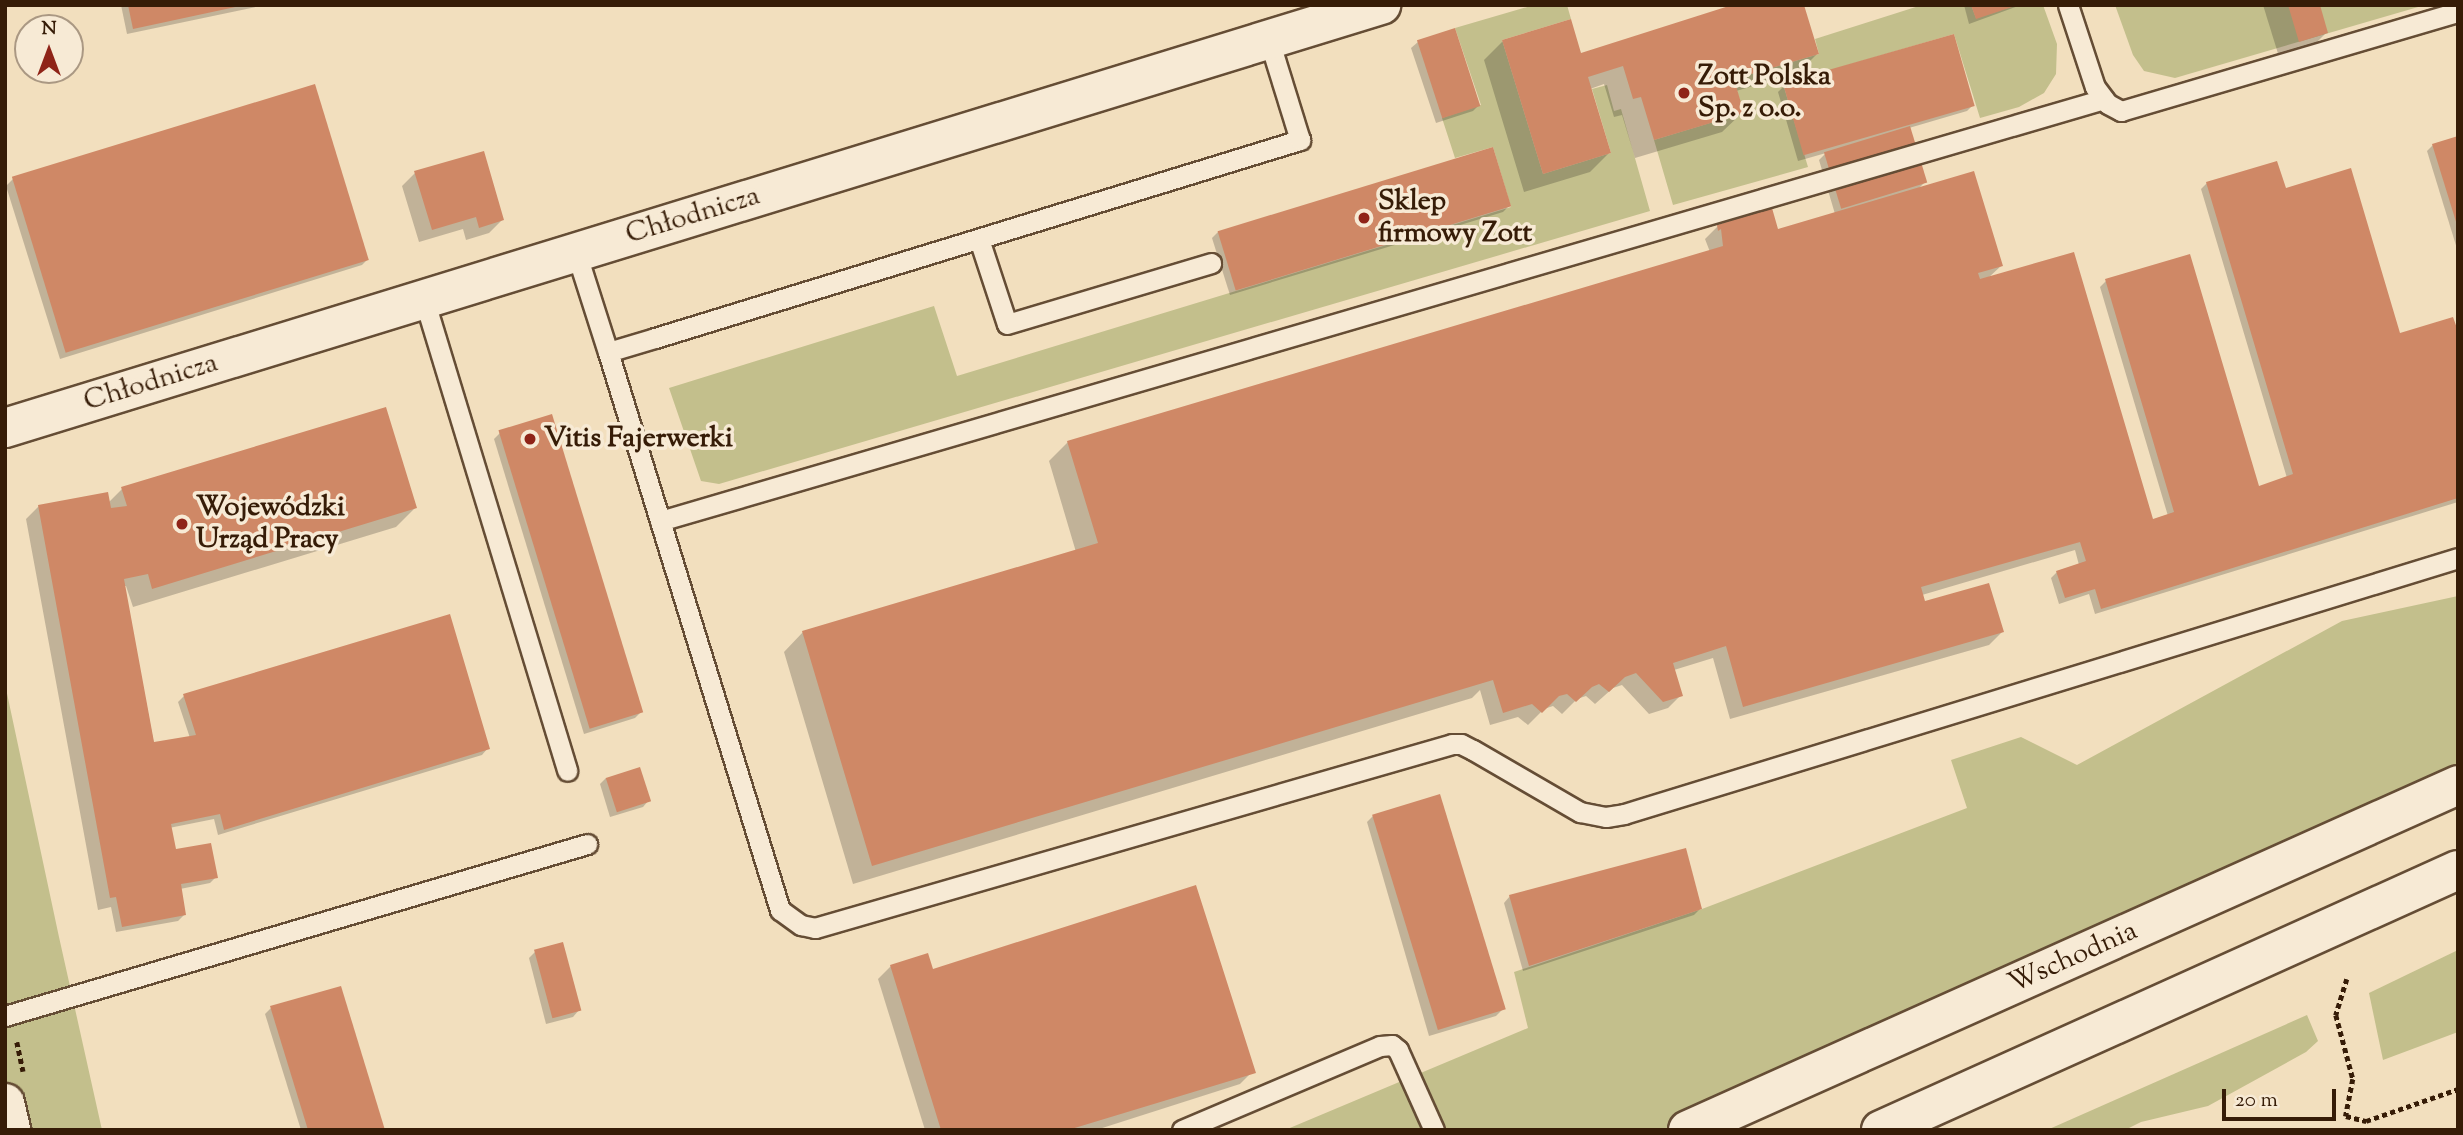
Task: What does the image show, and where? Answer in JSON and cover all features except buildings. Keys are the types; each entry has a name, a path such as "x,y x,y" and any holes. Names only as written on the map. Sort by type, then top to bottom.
{"street":[{"name":"Chłodnicza","path":"5,428 1381,5"},
{"name":"Wschodnia","path":"1688,1130 2458,785"},
{"path":"1881,1130 2458,870"},
{"path":"11,1130 15,1091"}],"lane":[{"path":"2068,5 2095,87 2104,99 2121,111 2458,12"},
{"path":"608,352 1300,140 1269,40"},
{"path":"660,521 2104,99"},
{"path":"979,239 1007,324 1211,264"},
{"path":"576,252 780,910 801,925 815,928 1452,744 1461,744 1473,750 1580,812 1592,816 1623,814 2458,558"},
{"path":"424,299 566,771"},
{"path":"8,1015 587,844"},
{"path":"1182,1130 1380,1046 1392,1045 1398,1050 1434,1130"}],"path":[{"path":"2347,979 2336,1015 2353,1079 2346,1116 2366,1121 2458,1089"},
{"path":"8,1015 15,1091"}],"shaded area":[{"path":"1534,5 1567,5 1571,19 1502,40 1543,174 1611,153 1592,89 1607,85 1614,111 1621,109 1650,211 719,484 701,481 669,388 934,306 957,376 1511,207 1493,147 1455,158 1442,118 1481,105 1455,28"},
{"path":"1922,5 1971,5 1976,18 2017,5 2043,5 2057,44 2056,74 2044,93 2019,107 1980,118 1954,34 1783,84 1808,167 1673,205 1654,140 1743,113 1734,79 1819,54 1815,39"},
{"path":"2115,5 2425,5 2175,78 2144,71 2133,55"},
{"path":"2458,596 2458,785 1688,1130 1285,1130 1528,1028 1514,972 1702,909 1967,808 1951,760 2021,737 2077,765 2342,621"},
{"path":"5,684 59,937 102,1130 5,1130"},
{"path":"2458,950 2458,1032 2383,1060 2369,993"},
{"path":"2307,1015 2318,1041 2306,1052 2208,1106 2141,1122 2125,1130 2047,1130"}],"place":[{"name":"Zott Polska Sp. z o.o.","path":"1684,93"},
{"name":"Sklep firmowy Zott","path":"1364,218"},
{"name":"Vitis Fajerwerki","path":"530,439"},
{"name":"Wojewódzki Urząd Pracy","path":"182,524"}]}
